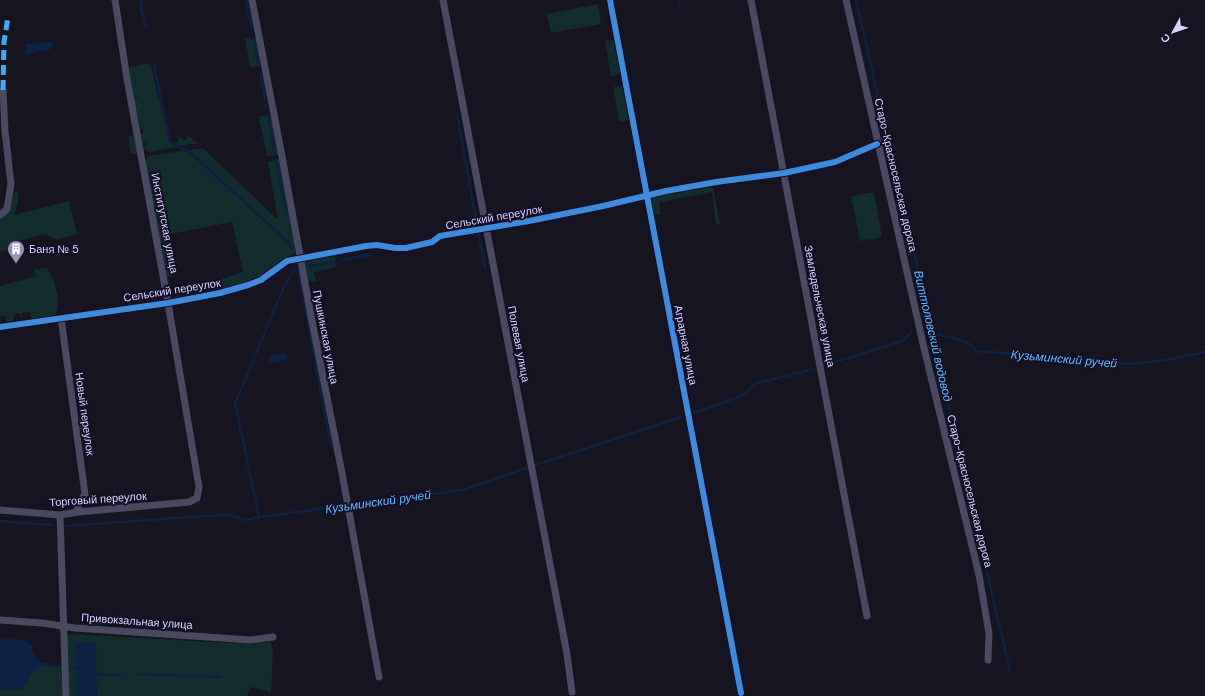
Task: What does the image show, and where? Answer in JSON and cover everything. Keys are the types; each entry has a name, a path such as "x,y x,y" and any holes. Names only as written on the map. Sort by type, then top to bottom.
{"street":[{"name":"Институтская улица","path":"115,0 127,79 168,303 199,487 197,498"},
{"name":"Пушкинская улица","path":"252,0 301,258 310,316 340,466 378,677"},
{"name":"Полевая улица","path":"443,0 565,646 572,692"},
{"name":"Аграрная улица","path":"610,0 741,694"},
{"name":"Земледельческая улица","path":"751,0 867,616"},
{"name":"Старо-Красносельская дорога","path":"846,0 877,144 924,348 979,575 990,633 988,660"},
{"path":"0,215 7,209 10,184 3,90"},
{"name":"Сельский переулок","path":"0,327 168,303 220,293 260,280 287,261 366,246 377,245 394,248 406,248 432,242 440,236 529,221 716,182 784,173 835,162 877,144"},
{"name":"Новый переулок","path":"61,318 85,494 78,506 78,512"},
{"name":"Торговый переулок","path":"0,510 60,515 189,502 197,498"},
{"path":"60,515 66,696"},
{"name":"Привокзальная улица","path":"0,620 42,623 64,627 252,640 272,637"}],"green space":[{"path":"598,4 601,24 551,33 547,14"},
{"path":"257,37 262,65 250,68 245,39 250,38 253,40"},
{"path":"605,41 615,41 621,73 611,76"},
{"path":"146,63 151,66 170,143 177,143 179,136 185,141 189,136 198,144 150,152 144,149 143,147 146,146 145,142 142,143 141,133 143,133 143,129 140,129 139,120 137,120 133,97 137,98 137,96 133,95 129,71 130,68"},
{"path":"613,87 624,87 630,119 619,122"},
{"path":"270,115 279,152 277,155 267,156 259,118 261,116"},
{"path":"128,135 134,136 137,151 136,154 131,154"},
{"path":"203,148 278,220 268,162 278,159 281,161 296,252 254,280 223,290 219,280 243,272 232,222 166,235 171,266 165,267 166,269 172,268 173,276 166,277 145,162 148,156"},
{"path":"708,185 713,188 720,224 716,225 712,192 660,202 661,214 653,214 651,197"},
{"path":"15,192 18,192 18,202 14,215 69,201 77,234 56,240 46,234 17,241 19,247 0,252 0,218 8,212 12,195"},
{"path":"874,192 882,237 860,241 851,196"},
{"path":"332,255 335,257 337,267 314,272 316,281 308,281 305,261"},
{"path":"36,267 37,270 46,267 52,277 56,289 58,302 56,314 32,319 30,312 22,313 22,317 20,317 19,313 14,314 14,320 7,323 5,316 0,316 0,286 36,276 34,269"},
{"path":"68,635 249,644 271,641 273,653 271,692 250,687 247,696 70,696 67,639"},
{"path":"44,664 61,667 63,696 0,696 0,689 23,689 33,670"}],"water":[{"path":"53,43 51,49 26,55 25,44"},
{"path":"283,353 287,356 285,360 272,363 269,361 269,357 271,355"},
{"path":"0,639 22,640 30,643 35,656 44,664 33,670 23,689 0,689"},
{"path":"75,642 93,642 96,645 97,696 77,696"}],"waterway":[{"path":"140,0 145,26"},
{"path":"246,0 252,29"},
{"path":"678,0 680,7"},
{"name":"Кузьминский ручей","path":"856,0 1010,672"},
{"path":"254,39 259,66"},
{"path":"154,65 170,141 178,147 190,152 293,247"},
{"path":"261,76 265,100"},
{"path":"457,114 476,220"},
{"path":"268,115 275,155"},
{"path":"276,160 287,215"},
{"path":"479,235 485,269"},
{"path":"343,260 371,254"},
{"path":"309,266 335,262"},
{"path":"259,517 235,403 285,285 294,269 298,268 331,446"},
{"name":"Кузьминский ручей","path":"829,364 903,341 912,331"},
{"name":"Кузьминский ручей","path":"927,332 968,343 976,351 1128,364 1160,361 1205,352"},
{"name":"Кузьминский ручей","path":"694,413 746,394 754,384 814,369"},
{"name":"Кузьминский ручей","path":"66,526 229,515 246,520 463,490 681,417"},
{"name":"Кузьминский ручей","path":"0,521 51,525"},
{"path":"44,664 61,667"},
{"path":"72,668 78,670"},
{"path":"95,674 120,675"},
{"path":"138,674 220,677"}],"marked path":[{"path":"3,90 4,42 8,17"}],"cycle path":[{"path":"610,0 741,693"},
{"path":"0,327 168,303 220,293 261,280 287,261 366,246 377,245 406,248 432,242 440,236 529,221 666,191 716,182 784,173 835,162 877,144"}],"place":[{"name":"Баня № 5","path":"16,264"}],"water label":[{"name":"Виттоловский водовод","path":"933,336"}]}
